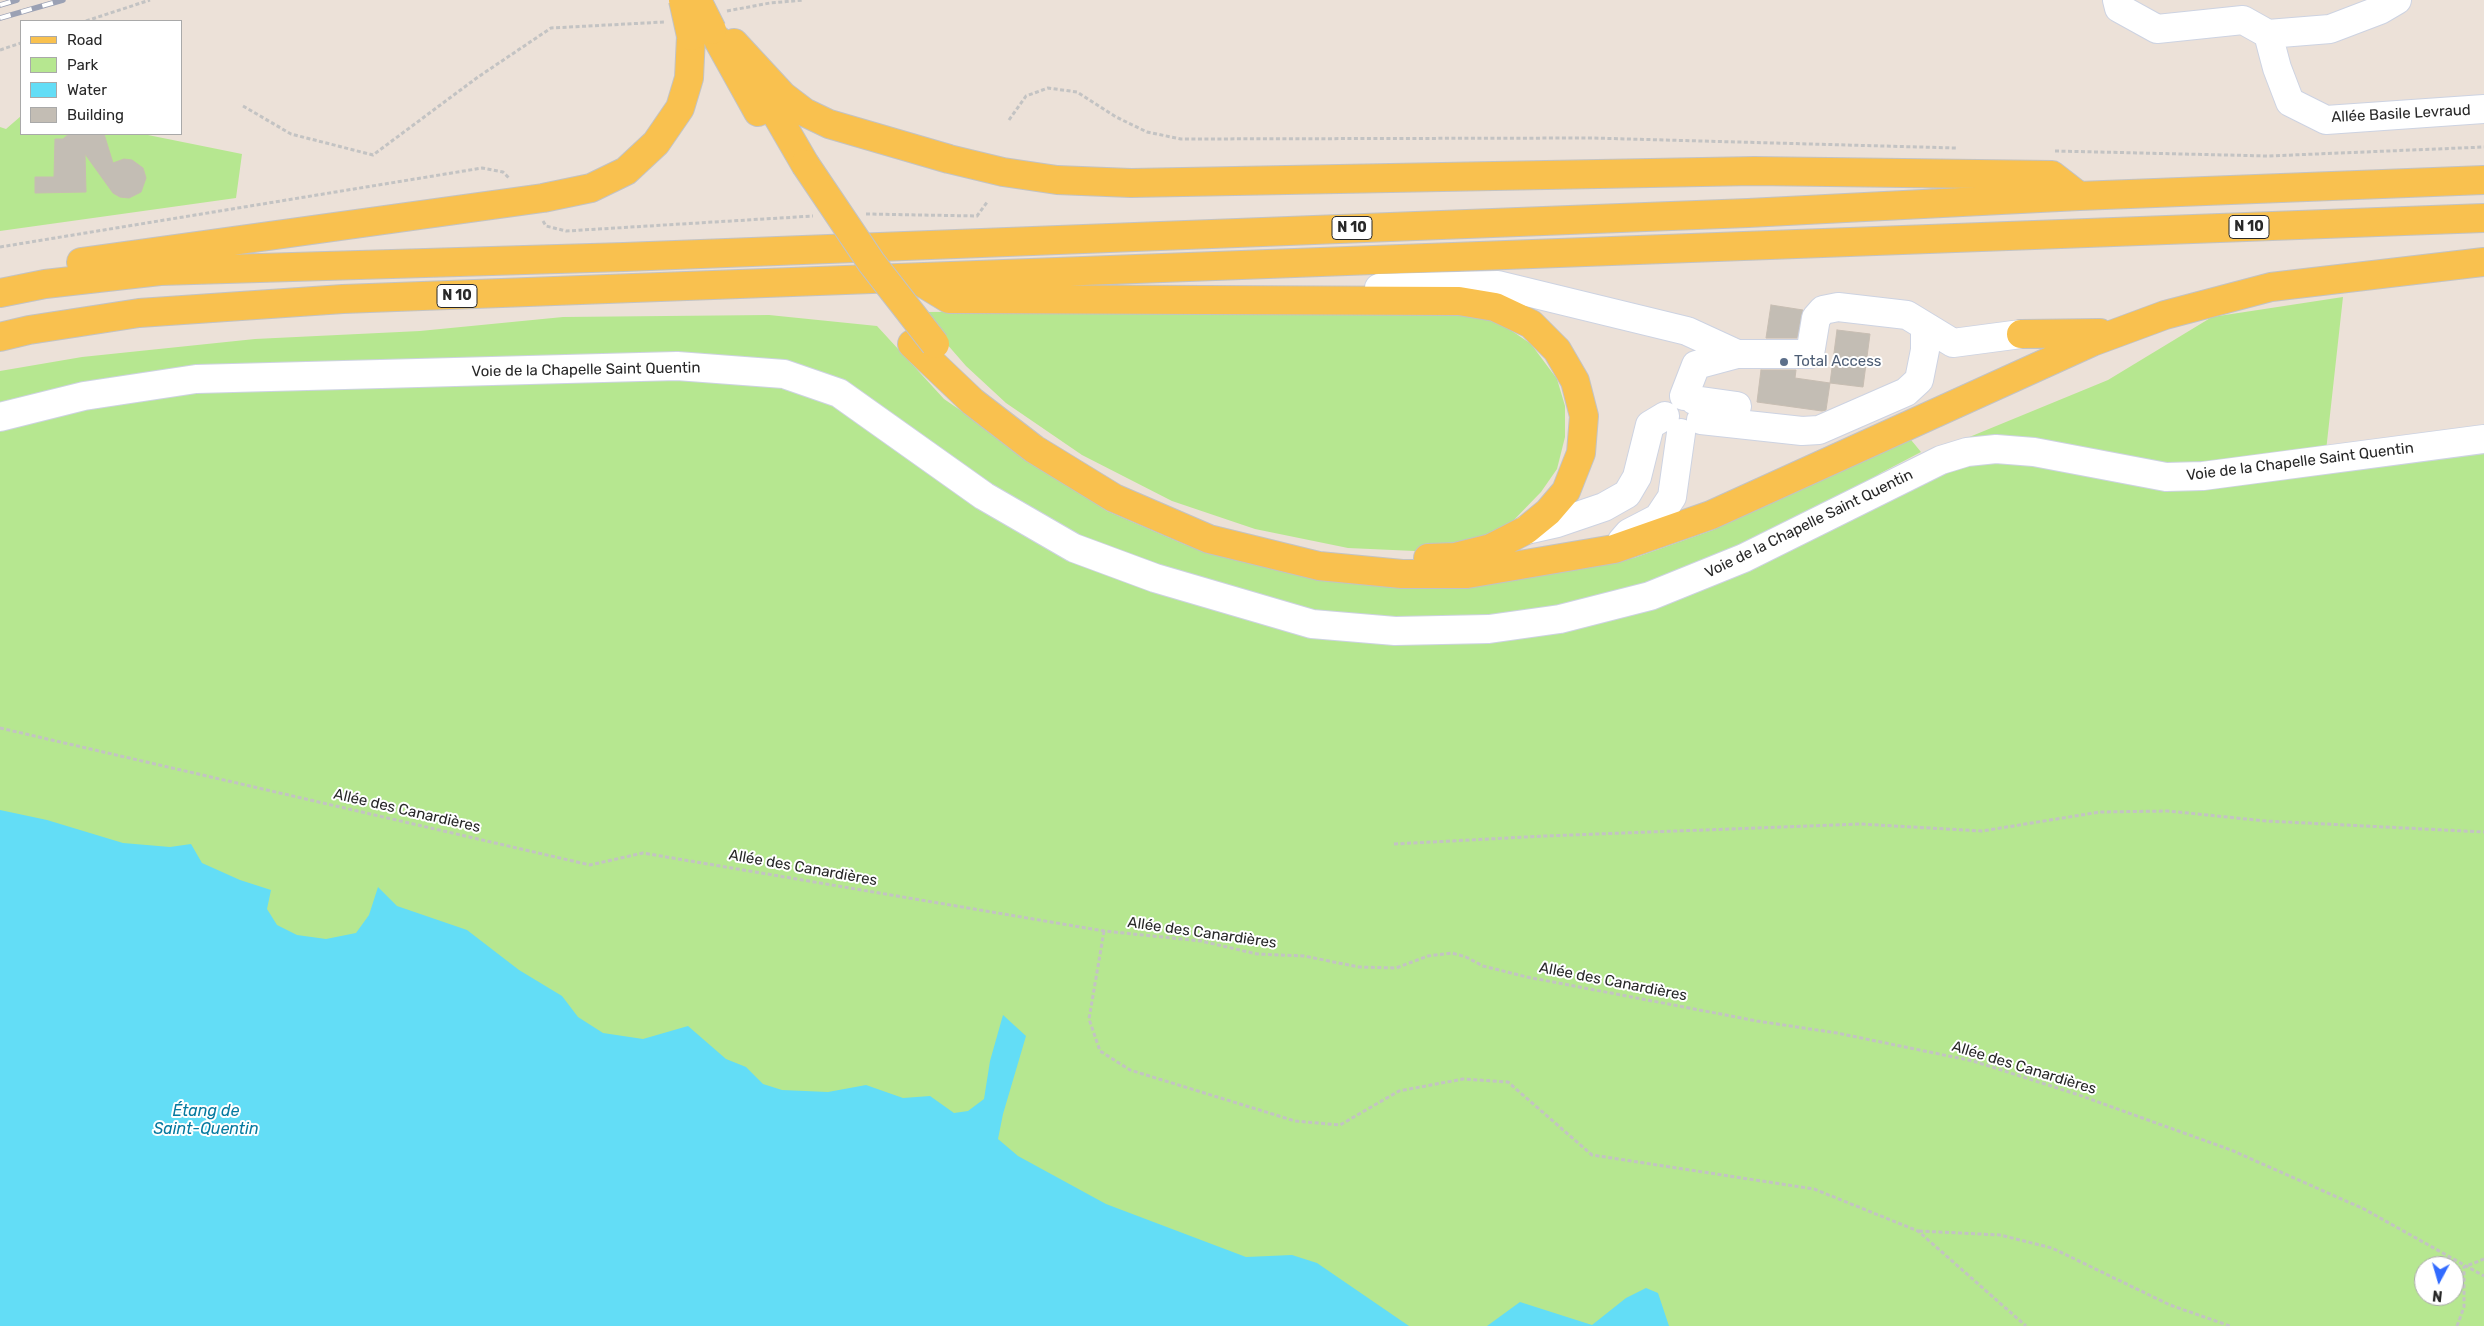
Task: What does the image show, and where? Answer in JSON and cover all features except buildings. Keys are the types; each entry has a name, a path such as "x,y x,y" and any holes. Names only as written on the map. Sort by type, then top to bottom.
{"main road":[{"path":"697,0 707,21 796,164 871,262 923,344 973,402 1034,449 1114,498 1209,539 1319,566 1402,574 1467,574 1614,549 1711,515 2092,342 2165,315 2271,286 2484,262"},
{"path":"707,21 784,96 804,112 829,124 958,161 1003,172 1057,180 1141,183 1754,170 2032,174 2052,175 2079,196"},
{"path":"45,284 64,264 525,200 591,188 626,170 656,143 680,108 707,21"},
{"name":"N 10","path":"0,293 45,284 160,271 674,255 1748,213 2079,196 2484,180"},
{"name":"N 10","path":"0,337 29,330 139,313 343,299 916,279 2484,218"},
{"path":"916,279 949,299 1459,302 1495,308 1531,324 1557,350 1575,382 1584,416 1581,453 1566,491 1548,512 1526,530 1490,548 1455,557 1386,558 1322,550 1218,524 1124,485 1049,442 923,344"},
{"path":"2021,334 2120,332"}],"street":[{"path":"2117,0 2120,8 2157,29 2243,20 2268,34 2330,29 2380,10 2397,0"},
{"name":"Allée Basile Levraud","path":"2268,34 2277,68 2290,102 2326,120 2484,109"},
{"path":"1304,300 1380,288 1498,285 1687,331 1737,354"},
{"path":"1614,549 1629,533 1658,518 1672,497 1685,413 1696,365 1737,354 1810,354 1816,318 1823,310 1838,307 1906,315 1953,343 2021,334"},
{"path":"1526,530 1558,523 1604,507 1627,494 1638,477 1650,425 1685,413 1802,431 1819,430 1906,392 1919,380 1925,350 1925,328"},
{"name":"Voie de la Chapelle Saint Quentin","path":"0,417 84,396 196,379 677,366 784,374 839,393 984,496 1074,548 1155,578 1312,624 1395,631 1489,629 1560,619 1650,596 1744,558 1941,460 1967,452 1996,449 2034,452 2131,472 2166,477 2194,476 2484,439"}],"path":[{"path":"89,20 150,0"},
{"path":"243,106 290,134 373,155 478,77 551,28 707,21 770,3 804,0"},
{"path":"0,50 20,43"},
{"path":"1009,120 1026,96 1048,88 1077,92 1116,117 1146,132 1181,139 1592,138 1960,149"},
{"path":"2049,151 2268,156 2484,147"},
{"path":"0,247 482,168 503,172 516,185"},
{"path":"859,214 977,216 988,201"},
{"path":"541,218 546,226 566,231 820,215"},
{"name":"Allée des Canardières","path":"0,728 590,864 643,853 1104,931 1201,941 1257,954 1304,956 1359,967 1396,968 1428,956 1452,953 1466,957 1483,966 1526,977 1757,1021 1836,1033 1973,1061 2076,1094 2231,1150 2364,1209 2446,1256"},
{"path":"1394,844 1555,835 1860,824 1982,831 2100,812 2168,811 2266,821 2484,832"},
{"path":"1104,931 1089,1019 1100,1052 1130,1070 1295,1120 1340,1125 1399,1091 1463,1079 1508,1082 1592,1155 1814,1189 1918,1231 2000,1235 2052,1248 2170,1305 2230,1326"},
{"path":"1918,1231 2026,1326"},
{"path":"2464,1266 2484,1259"},
{"name":"Allée des Canardières","path":"2464,1266 2484,1276"},
{"path":"2457,1326 2464,1306"}],"green space":[{"path":"20,117 20,135 148,135 242,154 236,198 0,231 0,127 6,129"},
{"path":"2343,297 2325,460 2484,437 2484,1326 0,1326 0,371 82,357 255,339 420,331 563,317 769,315 877,326 944,399 1107,511 1186,545 1288,568 1493,578 1634,558 1713,530 1907,435 1921,452 1877,475 2108,380 2212,317"},
{"path":"1444,310 1496,320 1531,344 1557,379 1565,406 1565,437 1557,469 1541,492 1510,524 1466,547 1415,551 1348,548 1255,529 1172,501 1082,455 1006,403 966,366 919,312"}],"water":[{"name":"Étang de Saint-Quentin","path":"0,810 47,820 123,843 170,847 191,844 202,863 240,880 271,890 267,909 277,925 297,935 326,939 356,933 369,915 378,887 397,906 467,930 519,970 562,996 578,1017 603,1033 643,1039 688,1026 726,1059 746,1067 763,1084 782,1090 828,1092 866,1085 903,1098 930,1096 954,1113 968,1111 984,1099 990,1061 1003,1015 1026,1036 1003,1114 998,1139 1018,1156 1106,1204 1246,1257 1292,1255 1317,1263 1409,1326 0,1326"},
{"path":"1646,1288 1658,1293 1669,1326 1487,1326 1520,1302 1592,1325 1626,1298"}],"railway":[{"path":"0,5 17,0"},
{"path":"0,18 63,0"}],"place":[{"name":"Total Access","path":"1784,362"}]}
